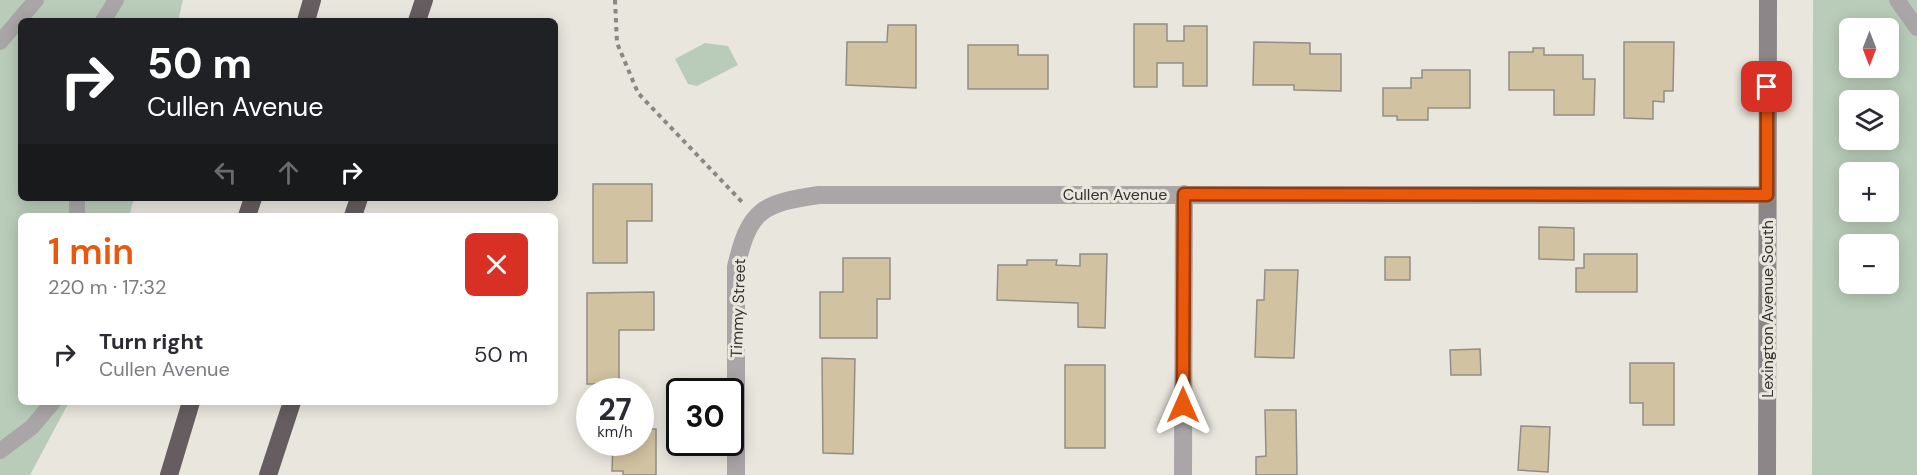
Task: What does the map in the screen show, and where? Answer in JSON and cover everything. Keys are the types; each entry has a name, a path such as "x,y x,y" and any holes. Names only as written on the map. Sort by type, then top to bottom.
{"highway":[{"path":"307,18 312,0"},
{"path":"418,18 424,0"},
{"path":"169,475 190,405"},
{"path":"268,475 291,405"}],"street":[{"name":"Lexington Avenue South","path":"1767,475 1768,0"},
{"path":"1183,475 1184,194"},
{"name":"Cullen Avenue","path":"755,216 782,200 819,195 1767,195"},
{"name":"Timmy Street","path":"736,475 736,267 742,240 755,216"}],"lane":[{"path":"21,18 36,0"},
{"path":"106,18 116,0"},
{"path":"1897,0 1917,28"},
{"path":"0,42 18,21"},
{"path":"0,451 32,427 50,405"}],"path":[{"path":"615,0 617,43 638,93 755,216"}],"green space":[{"path":"0,0 183,0 179,18 18,18 18,201 133,201 130,213 18,213 18,405 67,405 30,475 0,475"},
{"path":"1813,0 1917,0 1917,475 1812,475"},
{"path":"705,43 728,46 738,65 697,86 688,84 675,59"}],"building":[{"path":"1134,24 1167,24 1167,41 1184,41 1184,26 1207,26 1207,86 1183,86 1183,63 1157,63 1157,87 1134,87"},
{"path":"888,25 916,25 916,88 846,85 847,42 887,42"},
{"path":"1254,42 1310,43 1310,54 1341,54 1341,91 1294,90 1294,85 1253,85"},
{"path":"1624,42 1674,42 1673,91 1664,91 1664,102 1653,101 1653,119 1624,118"},
{"path":"968,45 1018,45 1018,55 1048,55 1048,89 968,89"},
{"path":"1533,48 1544,48 1544,55 1583,55 1583,79 1595,79 1594,115 1554,115 1554,90 1509,90 1509,52 1533,52"},
{"path":"1422,70 1470,70 1470,108 1428,108 1428,120 1397,120 1397,116 1383,116 1383,88 1411,88 1411,78 1422,78"},
{"path":"593,184 652,184 652,221 627,221 627,263 593,263"},
{"path":"1539,227 1574,228 1574,260 1539,259"},
{"path":"1080,254 1107,254 1105,328 1078,327 1078,303 997,300 998,265 1027,265 1027,260 1057,260 1056,265 1080,266"},
{"path":"1584,254 1637,254 1637,292 1576,292 1576,268 1584,268"},
{"path":"1385,257 1410,257 1410,280 1385,280"},
{"path":"843,258 890,258 890,299 877,299 877,338 820,338 820,292 843,292"},
{"path":"1265,270 1298,270 1294,358 1255,357 1257,300 1264,300"},
{"path":"654,292 654,330 619,330 619,378 587,378 587,293"},
{"path":"1480,349 1481,375 1451,375 1450,350"},
{"path":"822,358 855,359 853,454 823,453"},
{"path":"1630,363 1674,363 1674,425 1643,425 1643,403 1630,403"},
{"path":"1065,365 1105,365 1105,448 1065,448"},
{"path":"1265,410 1296,410 1297,475 1256,475 1256,457 1266,456"},
{"path":"1521,426 1550,427 1548,472 1518,470"},
{"path":"654,429 656,429 656,475 623,475 623,471 612,471 613,456 654,456"}],"route":[{"path":"1183,405 1184,194 1767,195 1767,87"}]}
